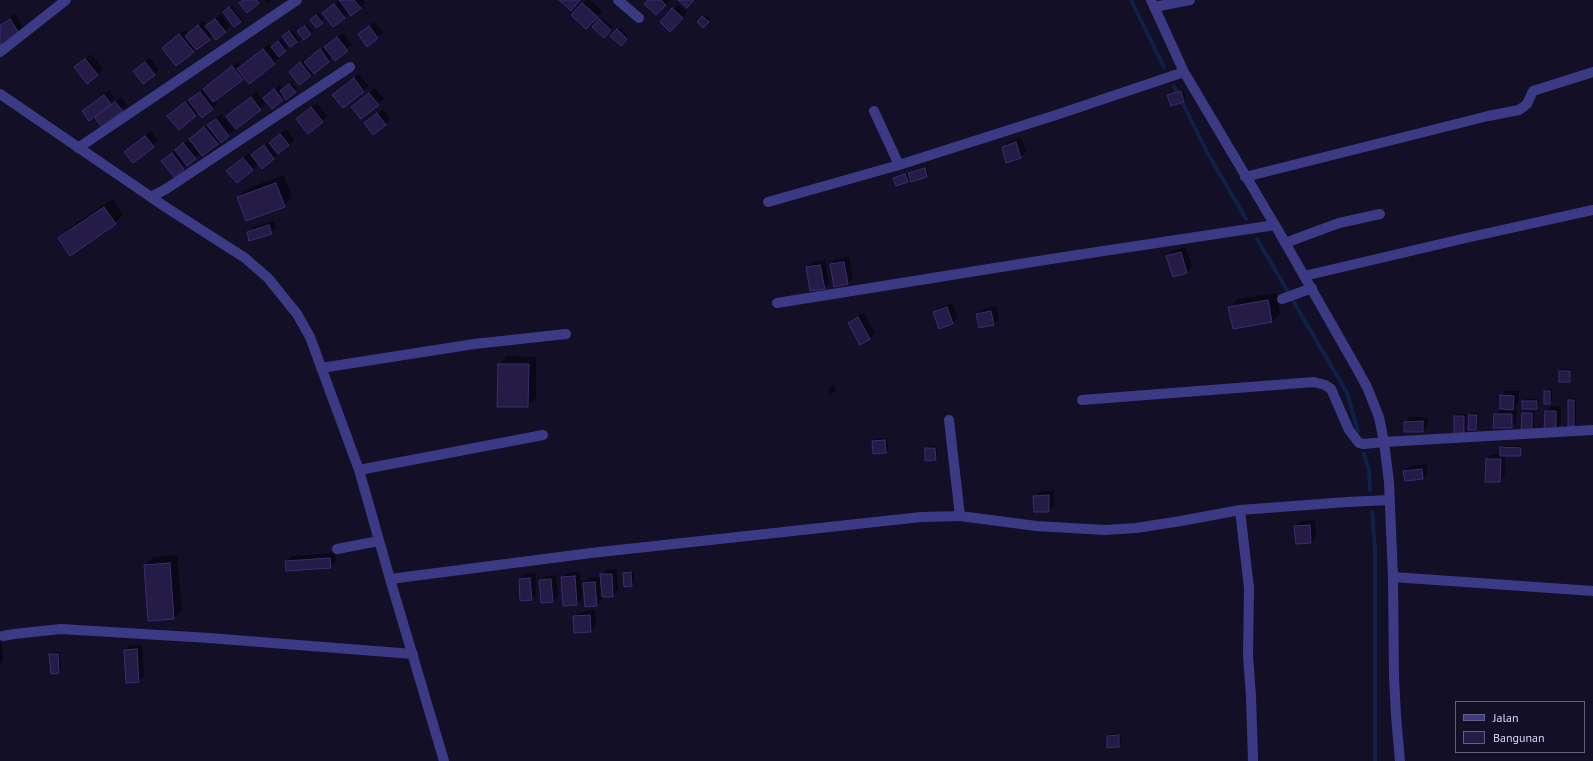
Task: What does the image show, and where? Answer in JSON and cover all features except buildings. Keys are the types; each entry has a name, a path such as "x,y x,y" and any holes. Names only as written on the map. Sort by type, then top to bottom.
{"street":[{"path":"0,52 66,0"},
{"path":"78,148 297,0"},
{"path":"618,0 639,18"},
{"path":"1190,0 1152,4 1184,72 1312,288 1367,387 1379,417 1384,442 1390,500 1393,577 1394,676 1400,761"},
{"path":"151,197 166,189 350,67"},
{"path":"768,202 899,164 1184,72"},
{"path":"1245,177 1488,116 1519,110 1527,104 1533,91 1593,72"},
{"path":"0,94 167,208 244,258 268,278 297,314 310,337 359,470 444,761"},
{"path":"874,111 899,164"},
{"path":"166,189 167,208"},
{"path":"1304,276 1593,210"},
{"path":"1285,243 1339,222 1380,214"},
{"path":"777,304 1043,260 1275,225"},
{"path":"1285,298 1312,288"},
{"path":"321,368 474,344 566,334"},
{"path":"1082,400 1314,382 1331,389 1349,430 1359,442 1364,444 1593,430"},
{"path":"949,420 960,516"},
{"path":"359,470 543,435"},
{"path":"390,579 591,553 873,521 921,517 960,516 1036,526 1105,530 1136,528 1240,510 1390,500"},
{"path":"1240,510 1249,588 1248,656 1253,761"},
{"path":"337,549 379,541"},
{"path":"1393,577 1593,591"},
{"path":"3,636 22,633 68,630 209,638 413,654"}],"waterway":[{"path":"1131,0 1164,67"},
{"path":"1174,86 1207,152 1246,219"},
{"path":"1257,239 1347,393 1358,431"},
{"path":"1364,454 1369,470 1370,490"},
{"path":"1372,512 1375,549 1375,761"}]}
